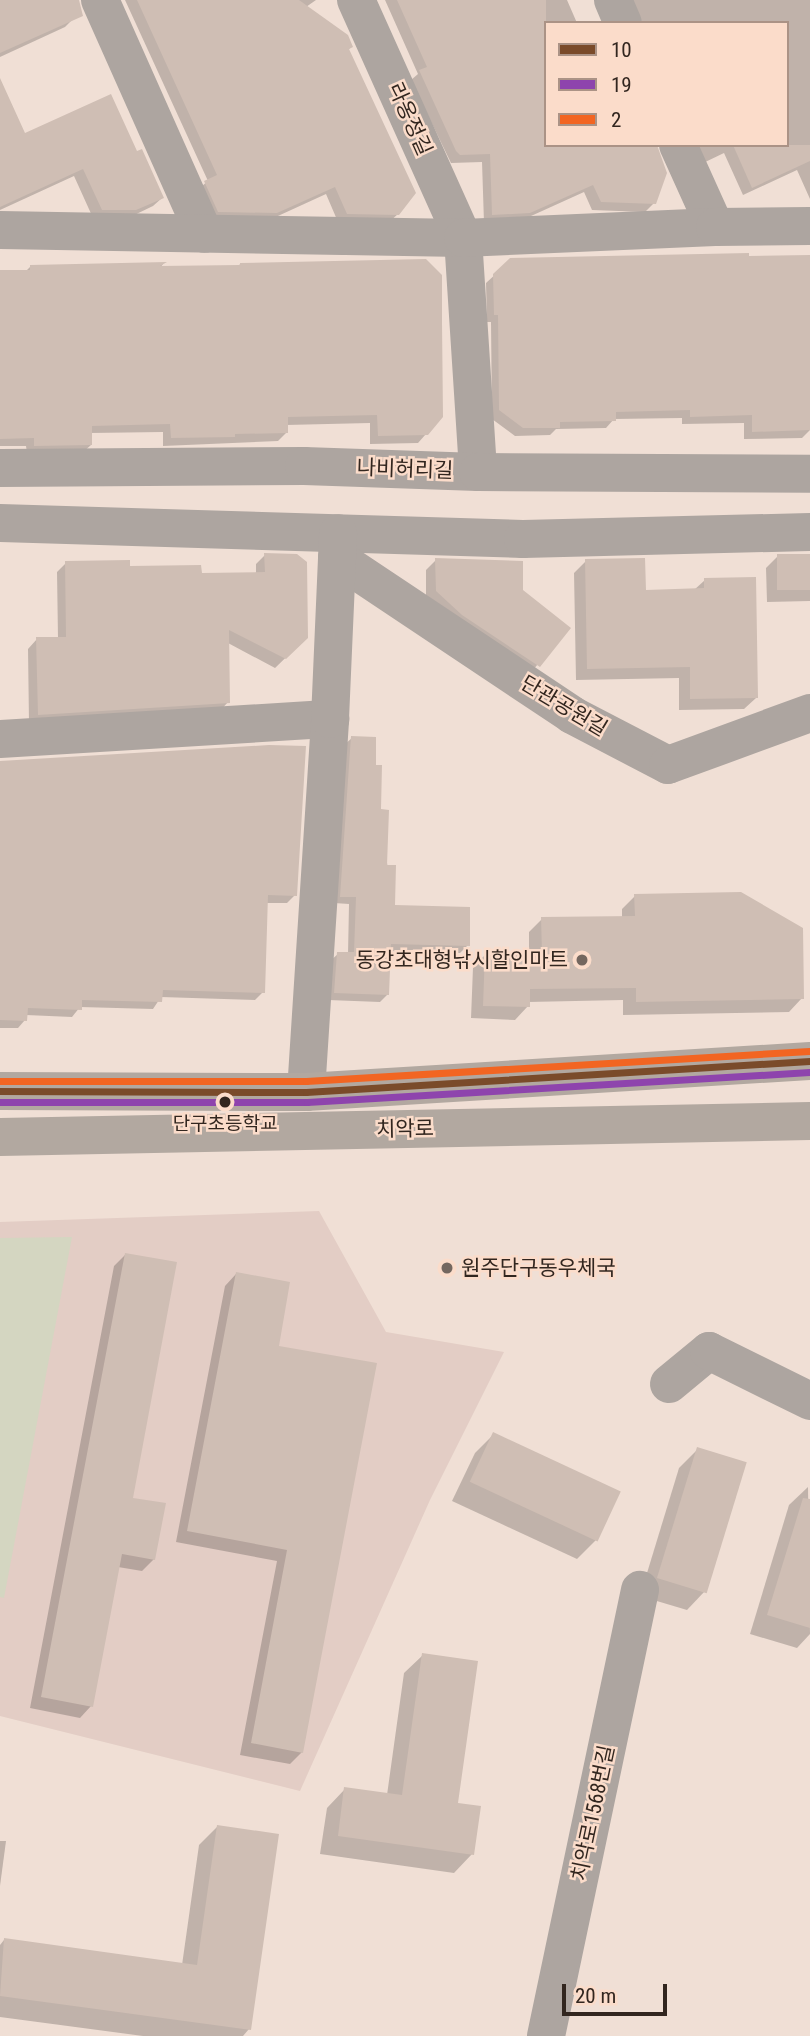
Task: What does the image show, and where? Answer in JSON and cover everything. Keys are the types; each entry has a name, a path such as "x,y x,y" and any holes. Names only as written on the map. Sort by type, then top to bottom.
{"main road":[{"name":"치악로","path":"0,1091 306,1092 810,1061"},
{"name":"치악로","path":"0,1138 810,1121"}],"street":[{"path":"100,0 204,234"},
{"name":"라옹정길","path":"356,0 463,238"},
{"path":"613,0 622,21"},
{"path":"679,147 715,227"},
{"path":"0,230 463,238 715,227 810,226"},
{"path":"463,238 478,472"},
{"name":"나비허리길","path":"0,468 304,466 478,472 810,474"},
{"path":"0,523 338,545 810,532"},
{"path":"306,1092 330,719 338,545"},
{"name":"단관공원길","path":"338,545 572,715 668,765 810,713"},
{"path":"0,738 330,719"},
{"path":"669,1384 709,1351 810,1401"},
{"name":"치악로1568번길","path":"547,2036 640,1590"}],"shaded area":[{"path":"319,1211 386,1332 504,1352 430,1500 300,1791 0,1716 0,1222"}],"green space":[{"path":"72,1237 4,1598 0,1597 0,1238"}],"building":[{"path":"0,0 79,0 83,16 0,53"},
{"path":"137,0 299,0 348,35 353,47 349,49 416,193 399,215 347,214 335,187 277,213 218,212 204,181 217,175"},
{"path":"397,0 546,0 544,147 658,147 667,173 656,204 601,202 593,185 530,213 492,215 490,154 460,155 456,151 419,70 427,67"},
{"path":"0,78 25,133 111,94 137,151 142,149 164,198 136,210 102,210 83,169 0,207"},
{"path":"810,145 810,161 752,188 734,147"},
{"path":"749,253 749,256 810,255 810,430 752,432 752,415 690,417 690,410 616,412 616,421 560,422 560,428 523,428 499,410 498,315 494,315 493,274 510,258"},
{"path":"426,259 442,275 443,417 428,435 378,436 377,415 288,417 288,433 235,434 235,437 171,438 170,424 92,426 92,445 34,446 34,438 0,439 0,270 30,270 30,265 167,262 160,266 240,265"},
{"path":"264,553 297,554 307,562 308,638 286,659 229,630 230,703 38,715 36,637 66,637 65,561 130,560 130,566 201,565 202,573 265,572"},
{"path":"777,554 810,554 810,590 777,590"},
{"path":"435,558 523,561 523,590 571,628 540,667 462,615 436,591"},
{"path":"645,558 646,590 704,588 704,578 756,577 758,698 690,699 690,667 587,669 585,559"},
{"path":"351,736 376,737 376,765 382,765 381,809 389,810 387,865 396,865 395,905 470,907 470,946 391,944 389,995 334,993 337,952 354,952 356,897 340,897"},
{"path":"269,745 306,746 297,896 268,895 265,993 163,990 162,1002 82,1000 82,1010 28,1008 27,1021 0,1020 0,761"},
{"path":"741,892 803,928 804,999 636,1002 636,988 530,989 530,1007 483,1006 485,952 542,954 541,917 635,916 634,894"},
{"path":"125,1253 177,1262 133,1498 166,1503 155,1560 122,1554 93,1707 41,1697"},
{"path":"236,1272 290,1282 279,1346 377,1363 303,1753 251,1743 287,1550 187,1531"},
{"path":"493,1432 621,1492 598,1541 470,1482"},
{"path":"697,1447 747,1462 707,1593 657,1578"},
{"path":"803,1498 810,1499 810,1628 767,1615"},
{"path":"422,1653 478,1661 458,1803 481,1806 474,1855 338,1836 344,1787 402,1795"},
{"path":"217,1825 279,1834 251,2030 0,1996 4,1938 197,1965"}],"transit line":[{"name":"2","path":"0,1081 306,1081 809,1051"},
{"name":"10","path":"0,1091 306,1092 810,1061"},
{"name":"19","path":"0,1102 307,1102 810,1072"}],"place":[{"name":"동강초대형낚시할인마트","path":"582,960"},
{"name":"단구초등학교","path":"225,1102"},
{"name":"원주단구동우체국","path":"447,1268"}]}
